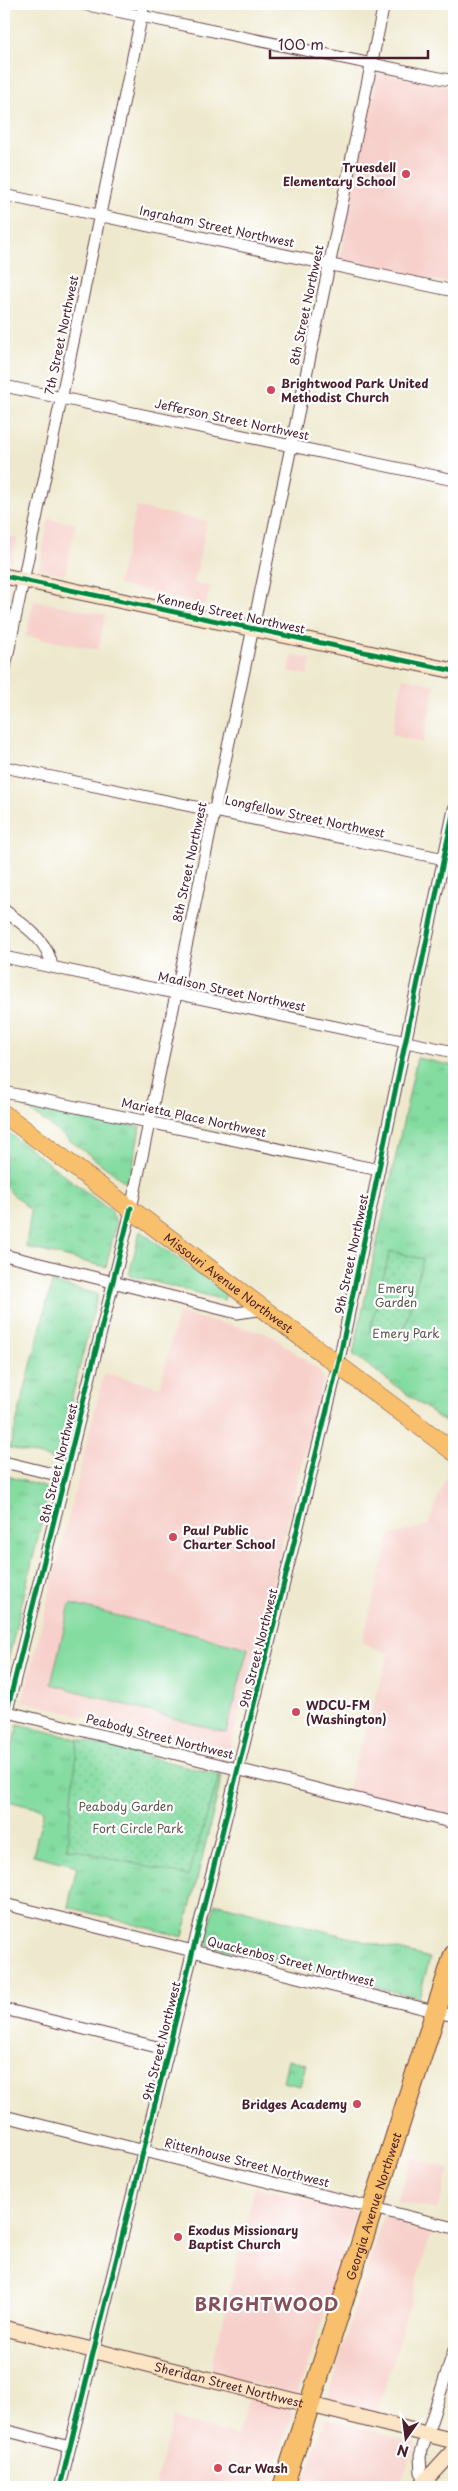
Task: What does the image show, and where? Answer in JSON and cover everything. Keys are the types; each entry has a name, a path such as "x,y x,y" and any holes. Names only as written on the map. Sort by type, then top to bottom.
{"highway":[{"name":"Georgia Avenue Northwest","path":"283,2487 374,2208 445,2014 454,1955"}],"main road":[{"name":"Missouri Avenue Northwest","path":"4,1114 454,1452"}],"street":[{"path":"83,4 454,81"},
{"name":"7th Street Northwest","path":"4,672 144,4"},
{"name":"8th Street Northwest","path":"5,1715 131,1208 384,4"},
{"name":"Ingraham Street Northwest","path":"4,195 454,291"},
{"name":"Jefferson Street Northwest","path":"4,386 454,480"},
{"name":"Kennedy Street Northwest","path":"4,576 454,671"},
{"name":"Longfellow Street Northwest","path":"4,767 449,860"},
{"name":"9th Street Northwest","path":"60,2487 338,1365 406,1042 449,860 454,809"},
{"path":"4,910 33,933 47,948 52,967"},
{"name":"Madison Street Northwest","path":"4,957 454,1052"},
{"name":"Marietta Place Northwest","path":"4,1092 379,1170"},
{"path":"4,1255 238,1313 265,1309"},
{"path":"4,1462 65,1477"},
{"name":"Peabody Street Northwest","path":"5,1715 238,1770 454,1824"},
{"name":"Quackenbos Street Northwest","path":"4,1904 445,2014"},
{"path":"4,2009 169,2050"},
{"name":"Rittenhouse Street Northwest","path":"4,2116 454,2228"},
{"name":"Sheridan Street Northwest","path":"4,2328 454,2441"},
{"path":"423,2484 419,2462 454,2350"},
{"path":"4,2430 70,2447"},
{"path":"423,2484 454,2450"}],"shaded area":[{"name":"Truesdell Elementary School","path":"378,73 454,88 454,284 340,259"},
{"path":"136,507 207,521 194,583 210,587 206,605 118,585"},
{"path":"49,519 76,524 65,574 39,569"},
{"path":"4,535 17,539 11,563 4,562"},
{"path":"34,600 105,615 98,650 26,636"},
{"path":"292,655 311,659 308,675 289,671"},
{"path":"403,678 435,685 423,743 391,735"},
{"name":"Paul Public Charter School","path":"178,1313 269,1334 319,1370 323,1379 229,1754 23,1701 104,1373 160,1387"},
{"path":"452,1461 454,1463 454,1816 347,1791 389,1653 362,1643 390,1536 428,1525"},
{"path":"412,2157 450,2169 437,2210 397,2201"},
{"path":"255,2186 357,2213 298,2394 210,2373"},
{"path":"383,2216 432,2231 376,2415 327,2400"},
{"path":"249,2397 289,2407 293,2413 268,2487 155,2487 173,2418 237,2436"},
{"path":"326,2418 416,2443 399,2487 301,2487"}],"green space":[{"name":"Emery Park","path":"417,1058 454,1066 454,1429 353,1354"},
{"path":"16,1100 140,1127 129,1185"},
{"path":"4,1129 112,1212 116,1224 106,1267 26,1247 31,1211 4,1186"},
{"path":"140,1231 226,1294 224,1300 129,1275"},
{"name":"Emery Garden","path":"390,1251 423,1259 402,1338 370,1330"},
{"path":"52,1283 98,1294 56,1460 10,1448"},
{"path":"4,1475 50,1489 4,1676"},
{"path":"70,1604 248,1648 226,1733 51,1684"},
{"name":"Fort Circle Park","path":"18,1724 222,1776 183,1937 68,1907 77,1866 33,1855 44,1810 4,1800 4,1780"},
{"name":"Peabody Garden","path":"78,1739 220,1775 188,1876 67,1848"},
{"path":"215,1903 430,1958 419,1998 207,1945 206,1940"},
{"path":"288,2059 306,2064 300,2086 283,2082"}],"cycle path":[{"path":"4,576 454,671"},
{"path":"60,2487 338,1365 454,809"},
{"path":"4,1723 131,1208"}],"place":[{"name":"Truesdell Elementary School","path":"406,174"},
{"name":"Brightwood Park United Methodist Church","path":"271,390"},
{"name":"Paul Public Charter School","path":"173,1537"},
{"name":"WDCU-FM (Washington)","path":"296,1712"},
{"name":"Bridges Academy","path":"357,2104"},
{"name":"Exodus Missionary Baptist Church","path":"178,2237"},
{"name":"Car Wash","path":"218,2468"}],"district":[{"name":"BRIGHTWOOD","path":"267,2303"}]}
